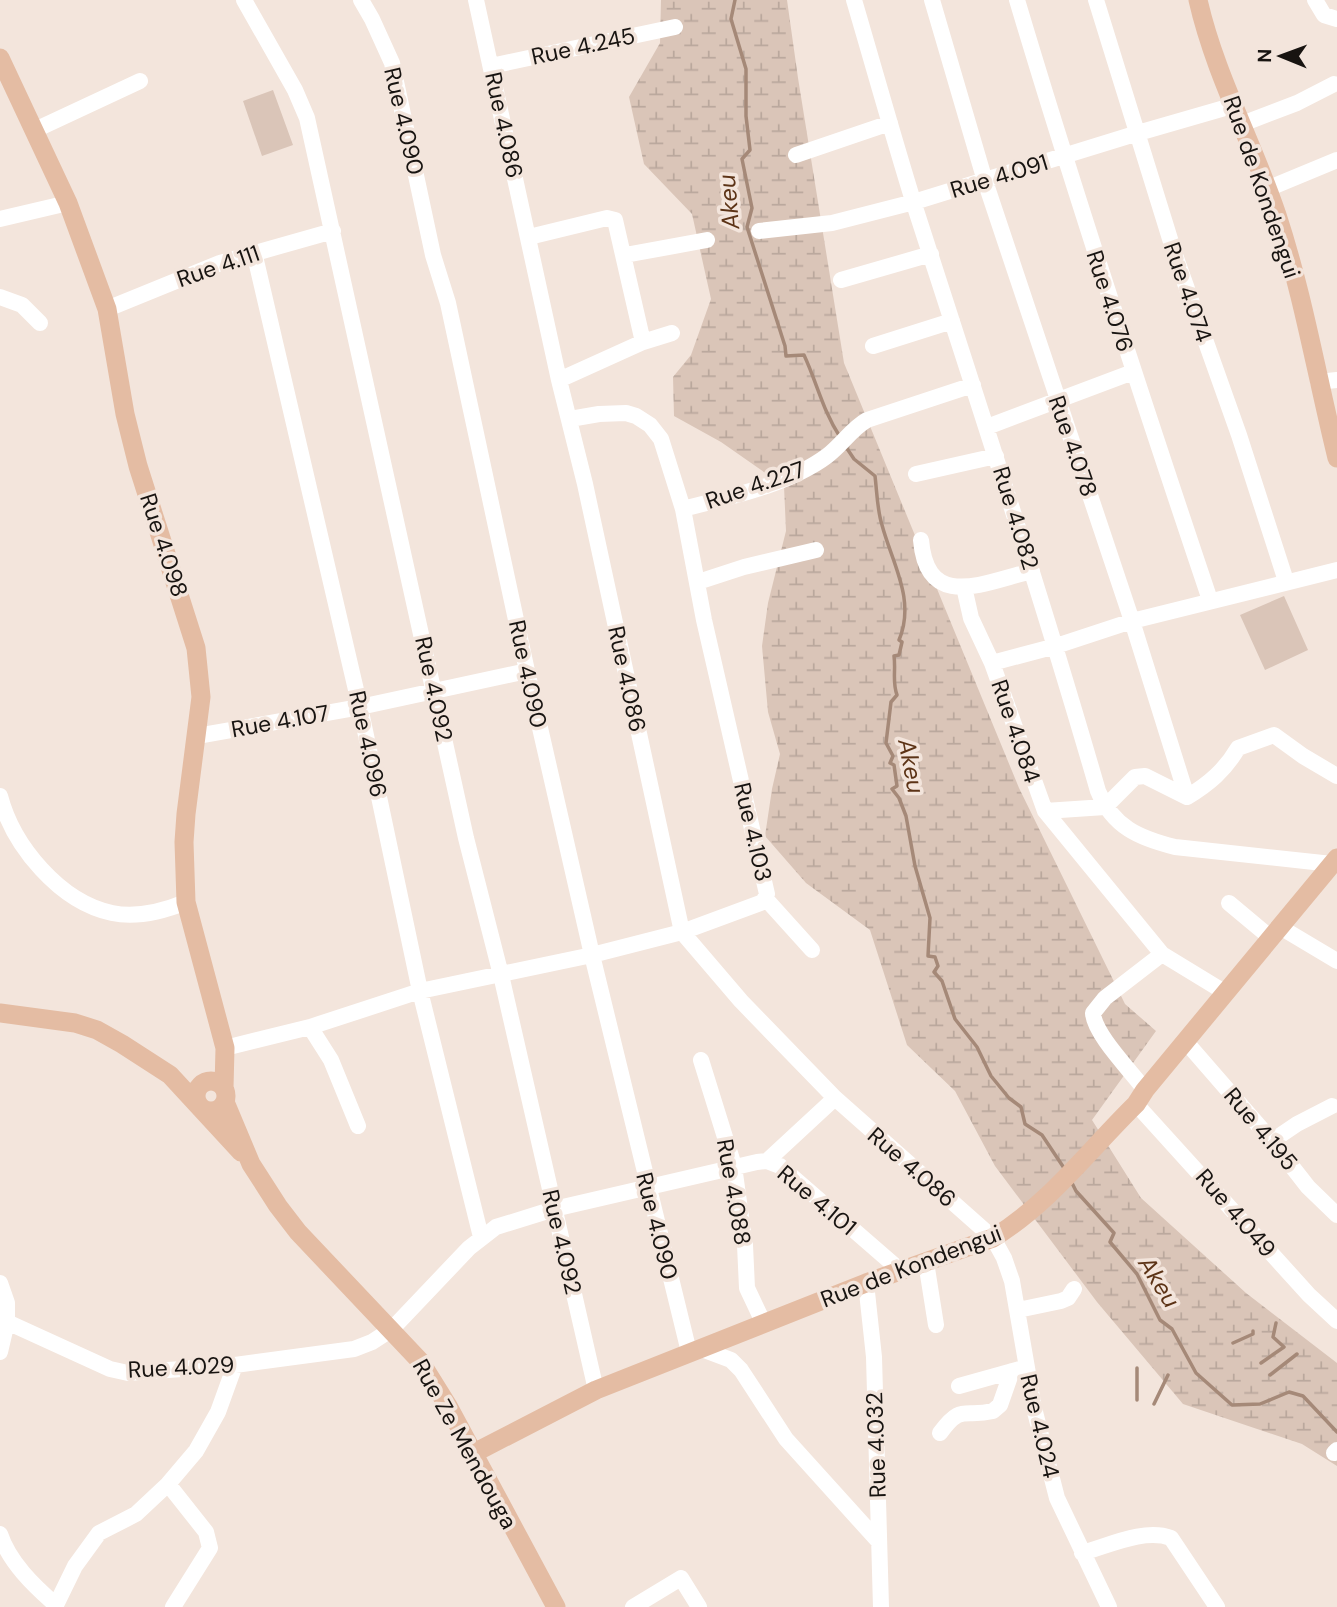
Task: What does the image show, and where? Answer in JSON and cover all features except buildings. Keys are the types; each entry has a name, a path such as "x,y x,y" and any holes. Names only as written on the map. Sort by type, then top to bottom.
{"main road":[{"name":"Rue de Kondengui","path":"1198,0 1214,54 1267,189 1328,381 1336,450"},
{"name":"Rue 4.098","path":"0,58 68,203 107,309 128,427 196,648 201,697 184,842 186,902 225,1049"},
{"name":"Rue de Kondengui","path":"474,1453 596,1390 866,1283 993,1238 1011,1226 1056,1189 1141,1097 1334,861"},
{"name":"Rue Ze Mendouga","path":"0,1013 75,1023 97,1030 170,1075 201,1107 251,1164 298,1232 420,1361 474,1453 556,1607"},
{"path":"217,1088 201,1083 196,1093 197,1103 214,1111 225,1049"},
{"name":"Rue Ze Mendouga","path":"170,1075 217,1088 251,1164"}],"street":[{"name":"Rue 4.092","path":"244,0 295,90 307,118 466,838 501,975 596,1390"},
{"name":"Rue 4.090","path":"361,0 392,63 433,255 448,303 527,671 592,955 647,1186 694,1350"},
{"name":"Rue 4.086","path":"476,0 682,932 741,1002 835,1098 993,1238"},
{"name":"Rue 4.082","path":"854,0 914,202 1105,807 1128,830 1153,842 1189,848 1334,861"},
{"name":"Rue 4.078","path":"932,0 985,181 1132,621 1187,797"},
{"name":"Rue 4.076","path":"1017,0 1063,156 1210,600"},
{"name":"Rue 4.074","path":"1096,0 1175,255 1239,435 1286,581"},
{"path":"1315,0 1324,15 1337,19"},
{"name":"Rue 4.245","path":"491,66 675,27"},
{"path":"35,130 140,81"},
{"path":"1242,124 1297,103 1334,84"},
{"name":"Rue 4.091","path":"759,231 832,223 914,202 1235,105"},
{"path":"796,155 890,123"},
{"path":"1267,189 1337,160"},
{"path":"0,219 68,203"},
{"path":"528,237 611,218 618,225 643,342"},
{"name":"Rue 4.111","path":"107,309 187,275 254,252 333,231"},
{"path":"625,255 706,240"},
{"name":"Rue 4.096","path":"254,252 360,708 421,991 481,1237"},
{"path":"841,280 931,254"},
{"path":"0,298 22,305 40,323"},
{"path":"873,346 952,321"},
{"path":"559,380 643,342 672,333"},
{"path":"987,427 1133,372"},
{"name":"Rue 4.227","path":"682,509 730,497 792,476 826,457 867,420 973,385"},
{"name":"Rue 4.103","path":"225,1049 310,1027 421,991 592,955 682,932 766,899 682,509 661,439 650,425 636,416 618,413 570,419"},
{"path":"916,474 996,456"},
{"path":"921,540 925,567 942,585 964,587 1032,571"},
{"path":"698,583 744,566 816,550"},
{"name":"Rue 4.084","path":"1226,993 1162,954 1045,811 992,663 1056,646 1132,621 1337,570"},
{"path":"964,587 971,618 992,663"},
{"name":"Rue 4.107","path":"197,736 360,708 527,671"},
{"path":"1045,811 1105,807 1135,777 1145,776 1187,797 1206,786 1229,763 1238,748 1275,735 1337,776"},
{"path":"1,806 20,841 51,877 75,897 102,910 126,915 169,909 186,902"},
{"path":"766,899 812,950"},
{"path":"1229,903 1276,933 1337,961"},
{"name":"Rue 4.049","path":"1162,954 1105,998 1093,1013 1093,1021 1141,1097 1309,1295 1337,1321"},
{"path":"310,1027 331,1060 358,1126"},
{"name":"Rue 4.195","path":"1186,1042 1308,1187 1337,1215"},
{"name":"Rue 4.088","path":"701,1060 734,1166 745,1245 747,1288 764,1324"},
{"path":"768,1161 835,1098"},
{"path":"1272,1141 1332,1106"},
{"name":"Rue 4.101","path":"392,1329 481,1237 496,1227 554,1209 647,1186 768,1161 780,1166 901,1271"},
{"name":"Rue 4.024","path":"993,1238 1012,1281 1018,1310 1019,1369 1057,1498 1109,1607"},
{"path":"926,1262 936,1325"},
{"path":"0,1283 6,1322 0,1352"},
{"name":"Rue 4.032","path":"866,1283 874,1357 881,1607"},
{"path":"1018,1310 1061,1301 1068,1298 1074,1289"},
{"name":"Rue 4.029","path":"6,1322 110,1369 128,1373 235,1365 354,1349 372,1342 392,1329"},
{"path":"694,1350 731,1360 741,1370 786,1438 879,1542"},
{"path":"0,1534 17,1565 56,1606 75,1566 99,1533 136,1514 168,1484 196,1451 218,1412 235,1365"},
{"path":"959,1386 1019,1369"},
{"path":"940,1433 951,1417 965,1412 993,1411 1000,1405 1019,1369"},
{"path":"168,1484 209,1539 209,1548 173,1607"},
{"path":"1082,1553 1156,1534 1171,1538 1217,1607"},
{"path":"632,1607 681,1578 699,1607"}],"green space":[{"path":"661,0 787,0 844,363 1019,788 1125,1004 1156,1031 1092,1120 1141,1198 1246,1293 1337,1363 1337,1466 1302,1444 1183,1404 1097,1302 995,1166 955,1091 907,1045 870,930 806,883 765,836 780,754 768,712 762,646 768,603 786,531 784,486 721,442 674,416 673,377 691,355 711,299 692,214 644,164 629,97 660,43"},
{"path":"273,90 293,145 262,156 243,101"},
{"path":"1284,596 1308,650 1265,670 1240,615"}],"waterway":[{"name":"Akeu","path":"735,0 731,19 746,69 746,116 750,150 742,159 752,208 747,227 786,356 804,355 840,437"},
{"name":"Akeu","path":"846,447 854,459 875,476 880,519 904,596 904,625 899,640 902,642 899,655 894,656 897,695 891,702 886,743 893,756 890,763 894,765 897,786 892,789 906,816 915,866 930,918 928,956 935,957 938,966 934,972 942,981 955,1019 977,1047 991,1076 1009,1098 1021,1107 1025,1124 1042,1135 1064,1168"},
{"name":"Akeu","path":"1071,1181 1076,1191 1114,1233 1110,1242 1137,1274 1160,1320 1172,1329 1196,1373 1232,1405 1260,1404 1289,1392 1303,1396 1337,1432"},
{"path":"1261,1363 1284,1347 1273,1337 1276,1323"},
{"path":"1233,1343 1253,1334 1253,1331"},
{"path":"1270,1375 1297,1354"},
{"path":"1137,1368 1137,1400"},
{"path":"1154,1404 1168,1375"}]}
